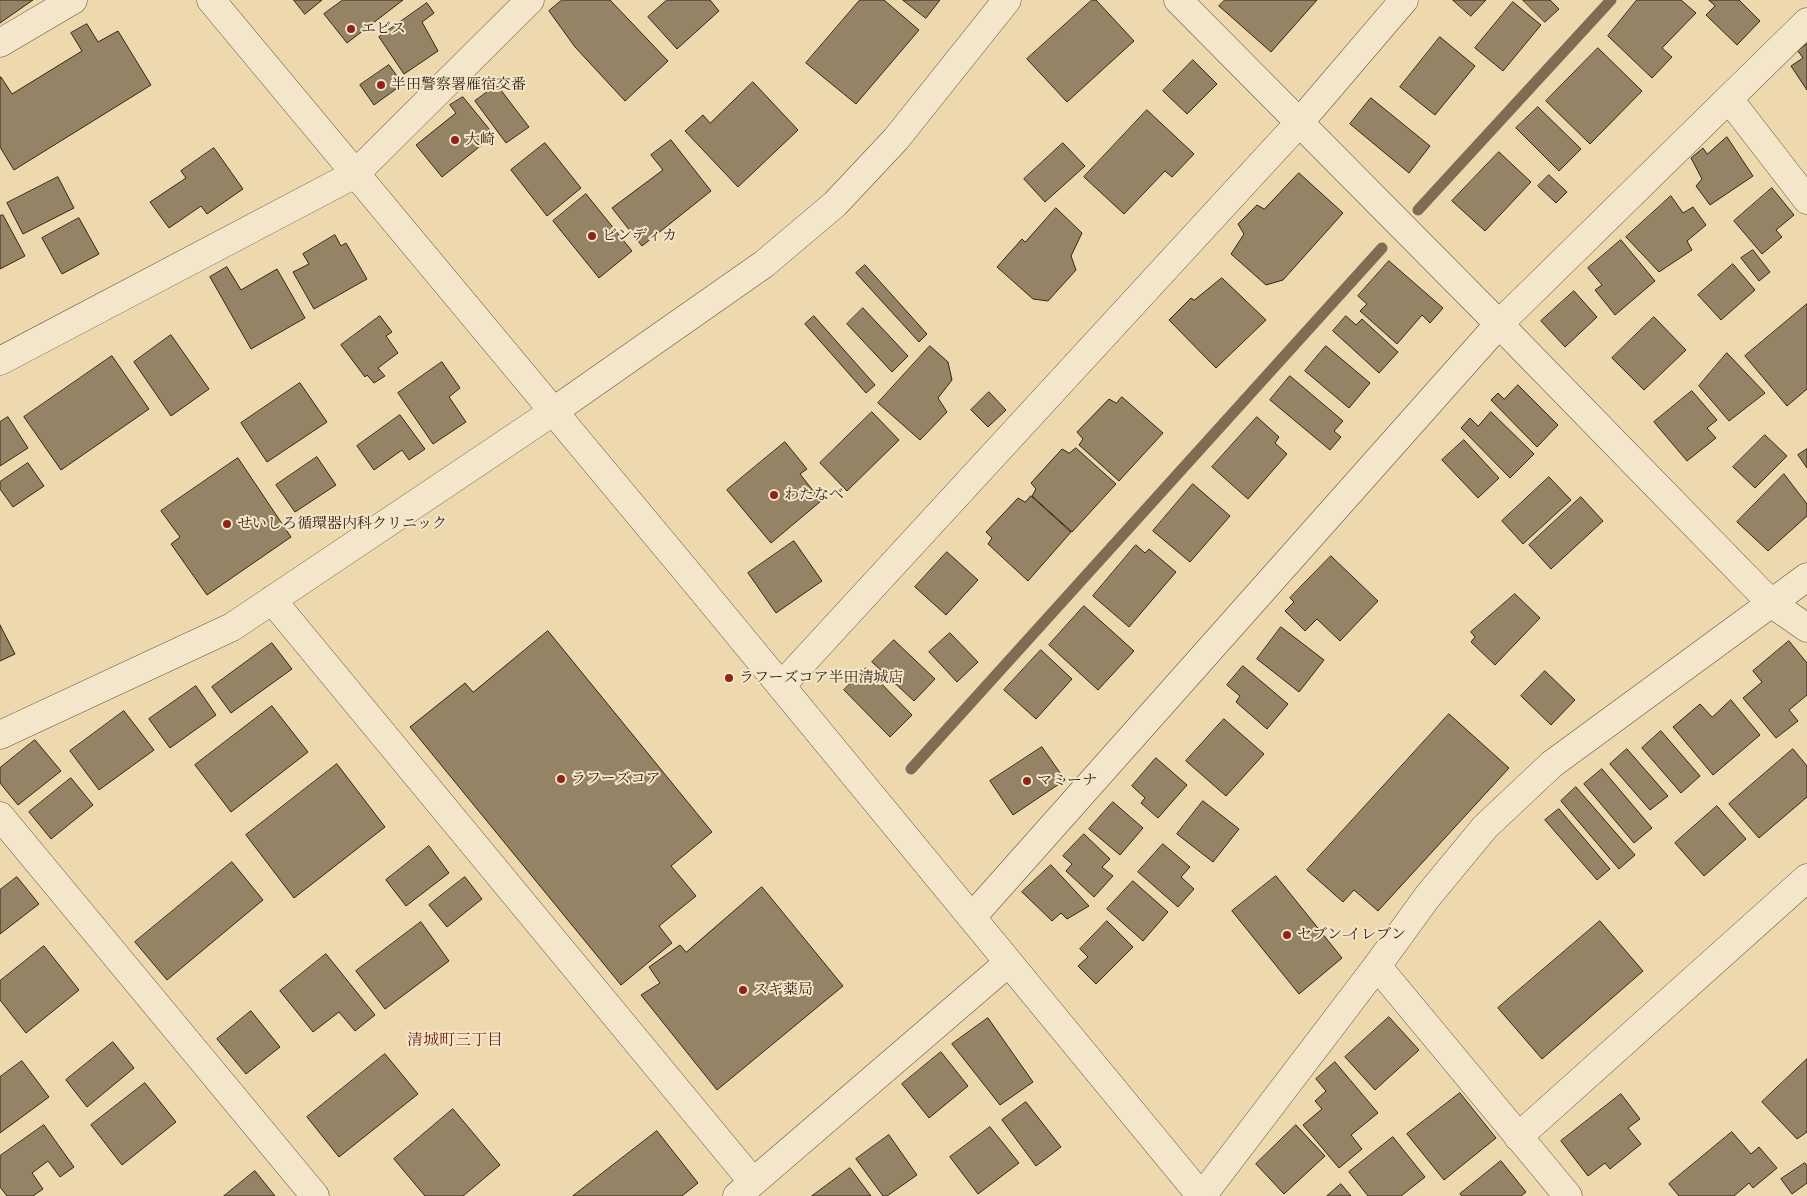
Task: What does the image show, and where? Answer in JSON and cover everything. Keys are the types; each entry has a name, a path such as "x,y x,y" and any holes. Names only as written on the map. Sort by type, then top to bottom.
{"street":[{"path":"0,43 73,0"},
{"path":"211,0 554,411 1201,1196 1377,966 1428,896 1485,826 1552,764 1807,577"},
{"path":"0,361 355,174 530,0"},
{"path":"0,735 232,627 554,411 764,264 835,204 896,139 1007,0"},
{"path":"1178,0 1499,324 1771,603 1807,628"},
{"path":"781,686 1299,123 1404,0"},
{"path":"972,917 1499,324 1807,22"},
{"path":"1729,98 1807,200"},
{"path":"272,600 745,1189 1008,963"},
{"path":"0,816 314,1196"},
{"path":"1518,1137 1807,878"},
{"path":"1377,966 1568,1196"}],"building":[{"path":"0,0 33,0 0,23"},
{"path":"294,0 322,0 305,14"},
{"name":"エビス","path":"343,0 403,0 347,43 324,14"},
{"path":"562,0 610,0 668,61 625,101 575,47 549,11"},
{"path":"667,0 710,0 719,11 677,49 648,17"},
{"path":"860,0 884,0 919,30 856,104 806,63"},
{"path":"903,0 940,0 926,18"},
{"path":"1092,0 1096,0 1134,41 1067,102 1027,59"},
{"path":"1225,0 1317,0 1271,52 1219,6"},
{"path":"1453,0 1486,0 1471,16"},
{"path":"1523,0 1550,0 1559,9 1545,22"},
{"path":"1637,0 1681,0 1696,13 1662,48 1672,57 1652,78 1608,36"},
{"path":"1709,0 1739,0 1760,21 1737,45 1706,15 1715,6"},
{"path":"1513,2 1541,25 1503,71 1475,48"},
{"path":"427,3 434,13 422,22 438,51 404,74 379,37"},
{"path":"87,24 98,42 118,31 151,85 14,170 0,147 0,77 12,94 82,51 71,33"},
{"path":"1440,37 1475,66 1435,115 1400,87"},
{"path":"1807,44 1807,90 1791,66 1803,58 1798,51"},
{"path":"1598,48 1642,91 1590,144 1546,101"},
{"path":"1193,60 1217,84 1187,114 1163,91"},
{"name":"半田警察署雁宿交番","path":"389,65 403,84 374,105 360,85"},
{"path":"753,82 798,130 738,187 685,131 703,115 710,123"},
{"path":"497,85 529,127 506,143 475,101"},
{"name":"大崎","path":"463,97 494,135 442,177 416,145 456,113 450,105"},
{"path":"1371,98 1430,146 1409,173 1350,124"},
{"path":"1538,107 1581,149 1559,171 1516,128"},
{"path":"1147,110 1194,154 1172,177 1165,171 1124,214 1084,177"},
{"path":"1727,137 1753,176 1710,205 1696,186 1702,179 1691,158 1703,148 1707,154"},
{"path":"671,140 711,191 642,246 612,208 663,170 651,155"},
{"path":"545,143 581,188 547,216 511,170"},
{"path":"1063,143 1085,166 1045,202 1024,179"},
{"path":"214,148 243,189 207,214 201,206 169,228 150,202 186,178 181,171"},
{"path":"1499,152 1531,182 1485,231 1452,201"},
{"path":"1299,173 1343,213 1283,280 1266,285 1231,254 1244,234 1238,224 1257,205 1264,209"},
{"path":"1549,175 1567,192 1556,203 1538,186"},
{"path":"58,177 74,208 23,234 7,203"},
{"path":"1772,188 1794,215 1776,230 1782,237 1762,254 1734,221"},
{"name":"ビンディカ","path":"586,194 632,251 599,278 553,221"},
{"path":"1671,196 1683,213 1693,207 1706,225 1687,241 1692,250 1659,272 1626,237"},
{"path":"1056,208 1082,233 1071,256 1076,270 1048,301 1033,299 997,267 1022,239 1025,242"},
{"path":"3,215 25,256 0,269 0,216"},
{"path":"79,218 99,254 62,274 42,238"},
{"path":"335,235 341,246 346,243 367,279 314,309 293,272 309,264 303,254"},
{"path":"1621,240 1655,281 1615,315 1595,290 1602,285 1588,268"},
{"path":"1753,250 1770,272 1759,281 1741,258"},
{"path":"1389,261 1443,308 1430,323 1422,315 1397,344 1360,311 1367,304 1358,296"},
{"path":"1733,264 1755,290 1721,320 1698,295"},
{"path":"865,265 927,334 919,342 856,273"},
{"path":"227,267 241,290 277,269 305,318 251,349 210,277"},
{"path":"1222,278 1266,320 1216,368 1169,320 1191,298 1194,300"},
{"path":"1574,291 1597,317 1565,347 1541,321"},
{"path":"1807,304 1807,389 1787,406 1745,356"},
{"path":"863,308 908,356 892,372 847,324"},
{"path":"380,316 392,332 386,336 398,353 378,368 385,376 374,383 367,375 365,377 341,345"},
{"path":"814,316 875,385 866,393 805,324"},
{"path":"1346,316 1356,325 1362,319 1398,352 1379,373 1333,331"},
{"path":"1654,317 1686,350 1644,390 1612,358"},
{"path":"171,335 209,389 171,416 134,362"},
{"path":"930,346 948,362 952,380 938,398 947,412 920,440 878,403"},
{"path":"1326,346 1370,383 1349,408 1305,371"},
{"path":"1727,353 1765,393 1729,421 1699,386"},
{"path":"112,356 149,409 61,470 24,417"},
{"path":"442,362 460,388 449,397 466,422 433,444 398,393"},
{"path":"1290,376 1343,421 1334,431 1341,437 1330,450 1270,400"},
{"path":"300,383 327,422 267,462 241,423"},
{"path":"1518,385 1558,425 1537,447 1491,400 1498,393 1504,399"},
{"path":"1692,391 1717,420 1707,428 1716,438 1687,461 1654,422"},
{"path":"989,392 1006,410 988,427 971,410"},
{"path":"1122,397 1163,433 1119,481 1079,445 1083,439 1077,432 1109,399 1116,403"},
{"path":"872,412 899,440 847,491 820,463"},
{"path":"1491,412 1534,454 1510,478 1461,428 1470,418 1478,426"},
{"path":"400,415 425,449 409,460 402,450 374,470 357,446"},
{"path":"8,417 28,448 0,466 0,422"},
{"path":"1257,417 1279,437 1275,443 1287,454 1248,499 1212,467"},
{"path":"1765,435 1787,456 1755,488 1733,467"},
{"path":"1464,440 1499,478 1478,498 1442,460"},
{"name":"わたなべ","path":"785,442 807,469 800,474 821,501 771,543 727,490"},
{"path":"1076,448 1116,484 1072,532 1032,496 1036,489 1031,483 1062,449 1069,453"},
{"path":"1807,449 1807,468 1798,455"},
{"path":"317,457 336,485 295,512 276,485"},
{"name":"せいしろ循環器内科クリニック","path":"238,458 291,537 207,595 171,544 180,537 161,511"},
{"path":"28,463 44,486 13,507 0,489 0,482"},
{"path":"1784,474 1807,504 1807,516 1768,551 1737,522"},
{"path":"1549,477 1571,500 1523,544 1502,521"},
{"path":"1193,484 1230,516 1190,562 1153,531"},
{"path":"1031,496 1071,532 1028,581 988,544 992,538 986,532 1018,498 1025,502"},
{"path":"1581,497 1603,521 1551,569 1529,545"},
{"path":"794,541 822,581 776,613 748,573"},
{"path":"1136,545 1145,553 1149,549 1176,572 1129,627 1093,596"},
{"path":"947,552 978,580 946,615 915,587"},
{"path":"1331,556 1378,601 1340,641 1317,619 1305,631 1285,611 1294,602 1290,598"},
{"path":"1515,594 1540,618 1495,665 1471,642 1475,637 1471,632"},
{"path":"1084,606 1134,651 1098,690 1049,645"},
{"path":"0,625 15,654 0,661"},
{"path":"1281,627 1324,660 1299,692 1257,659"},
{"name":"ラフーズコア","path":"548,631 712,832 671,866 696,896 659,926 672,943 621,985 410,727 465,683 473,692"},
{"path":"950,633 978,662 957,682 929,652"},
{"path":"894,640 935,679 914,701 872,662"},
{"path":"1789,641 1807,663 1807,695 1789,710 1798,721 1776,738 1743,698 1762,682 1753,671"},
{"path":"272,643 292,669 231,713 212,687"},
{"path":"1041,650 1072,679 1036,719 1004,690"},
{"path":"1243,666 1288,704 1267,729 1236,702 1240,696 1227,685"},
{"path":"866,668 912,715 890,737 844,690"},
{"path":"1545,671 1575,700 1551,725 1521,696"},
{"path":"196,686 216,715 170,748 149,719"},
{"path":"1731,700 1760,735 1713,775 1673,727 1700,704 1712,717"},
{"path":"272,706 308,752 231,812 195,765"},
{"path":"124,711 154,750 99,790 70,751"},
{"path":"1449,714 1509,768 1378,911 1354,890 1343,902 1307,870"},
{"path":"1224,719 1264,754 1226,796 1186,761"},
{"path":"1661,731 1700,776 1681,793 1642,748"},
{"path":"35,740 61,771 18,805 0,783 0,768"},
{"name":"マミーナ","path":"1042,747 1065,780 1013,815 990,781"},
{"path":"1627,749 1668,796 1650,810 1610,764"},
{"path":"1793,749 1807,766 1807,797 1759,838 1729,804"},
{"path":"1156,758 1187,785 1158,818 1141,803 1145,798 1132,786"},
{"path":"337,764 385,827 294,898 246,835"},
{"path":"1602,769 1652,828 1634,843 1584,784"},
{"path":"71,778 93,805 51,839 29,812"},
{"path":"1576,787 1635,855 1619,869 1561,801"},
{"path":"1203,801 1239,829 1213,862 1177,834"},
{"path":"1113,802 1143,828 1120,855 1089,829"},
{"path":"1717,806 1746,839 1704,876 1675,843"},
{"path":"1559,809 1610,869 1597,880 1545,820"},
{"path":"1084,834 1110,859 1102,867 1113,876 1094,897 1066,871 1072,864 1063,856"},
{"path":"1163,844 1190,867 1181,877 1194,889 1178,907 1138,872"},
{"path":"429,846 449,873 406,906 386,880"},
{"path":"232,862 263,900 167,980 135,942"},
{"path":"1051,865 1089,906 1067,919 1061,913 1052,921 1022,892"},
{"name":"セブン-イレブン","path":"1276,876 1342,958 1299,994 1232,911"},
{"path":"17,877 39,904 0,934 0,890"},
{"path":"465,877 482,899 447,927 429,905"},
{"path":"1133,881 1168,912 1143,941 1107,909"},
{"name":"スギ薬局","path":"762,887 843,986 717,1090 641,995 660,983 649,967 680,945 686,952"},
{"path":"1107,921 1133,947 1096,984 1078,966 1088,957 1080,949"},
{"path":"1600,921 1643,971 1542,1059 1498,1008"},
{"path":"421,922 449,961 385,1009 356,971"},
{"path":"44,946 79,990 26,1033 0,1000 0,981"},
{"path":"326,954 375,1015 355,1031 339,1012 313,1032 280,991"},
{"path":"251,1011 280,1047 246,1074 217,1039"},
{"path":"1389,1017 1419,1050 1375,1090 1345,1057"},
{"path":"988,1018 1033,1082 1000,1105 952,1044"},
{"path":"113,1042 134,1068 87,1107 66,1080"},
{"path":"941,1052 968,1086 929,1118 902,1084"},
{"path":"385,1054 418,1094 339,1157 307,1117"},
{"path":"1807,1059 1807,1132 1797,1139 1762,1102"},
{"path":"22,1061 49,1097 0,1133 0,1077"},
{"path":"1335,1062 1378,1113 1351,1135 1362,1149 1339,1168 1303,1125 1322,1109 1315,1101 1326,1091 1316,1079"},
{"path":"145,1083 176,1122 122,1165 91,1125"},
{"path":"1460,1093 1496,1138 1444,1180 1407,1134"},
{"path":"1621,1094 1640,1119 1628,1128 1641,1144 1610,1169 1605,1163 1588,1176 1561,1141"},
{"path":"1026,1102 1061,1147 1036,1166 1002,1120"},
{"path":"453,1109 500,1165 463,1196 425,1196 394,1159"},
{"path":"44,1125 74,1167 60,1177 48,1161 32,1173 43,1189 33,1196 7,1196 0,1187 0,1156"},
{"path":"1296,1125 1325,1156 1284,1194 1256,1164"},
{"path":"990,1127 1019,1163 978,1194 950,1157"},
{"path":"657,1131 698,1183 682,1196 573,1196"},
{"path":"1732,1132 1751,1154 1759,1147 1777,1168 1753,1188 1749,1183 1734,1196 1679,1196 1669,1184"},
{"path":"889,1135 917,1175 887,1196 883,1196 856,1159"},
{"path":"1393,1137 1425,1177 1401,1196 1368,1196 1349,1172"},
{"path":"1501,1161 1526,1192 1521,1196 1462,1196 1460,1194"},
{"path":"1805,1163 1807,1166 1807,1183 1792,1194 1781,1179"},
{"path":"850,1168 871,1196 812,1196"},
{"path":"255,1171 275,1196 224,1196"},
{"path":"1341,1184 1351,1196 1327,1196"}],"waterway":[{"path":"1418,210 1611,0"},
{"path":"911,769 1382,248"}],"place":[{"name":"エビス","path":"351,29"},
{"name":"半田警察署雁宿交番","path":"381,85"},
{"name":"大崎","path":"455,140"},
{"name":"ビンディカ","path":"592,236"},
{"name":"わたなべ","path":"774,495"},
{"name":"せいしろ循環器内科クリニック","path":"227,524"},
{"name":"ラフーズコア半田清城店","path":"729,678"},
{"name":"ラフーズコア","path":"561,779"},
{"name":"マミーナ","path":"1027,781"},
{"name":"セブン-イレブン","path":"1287,935"},
{"name":"スギ薬局","path":"743,990"}],"district":[{"name":"清城町三丁目","path":"455,1041"}]}
